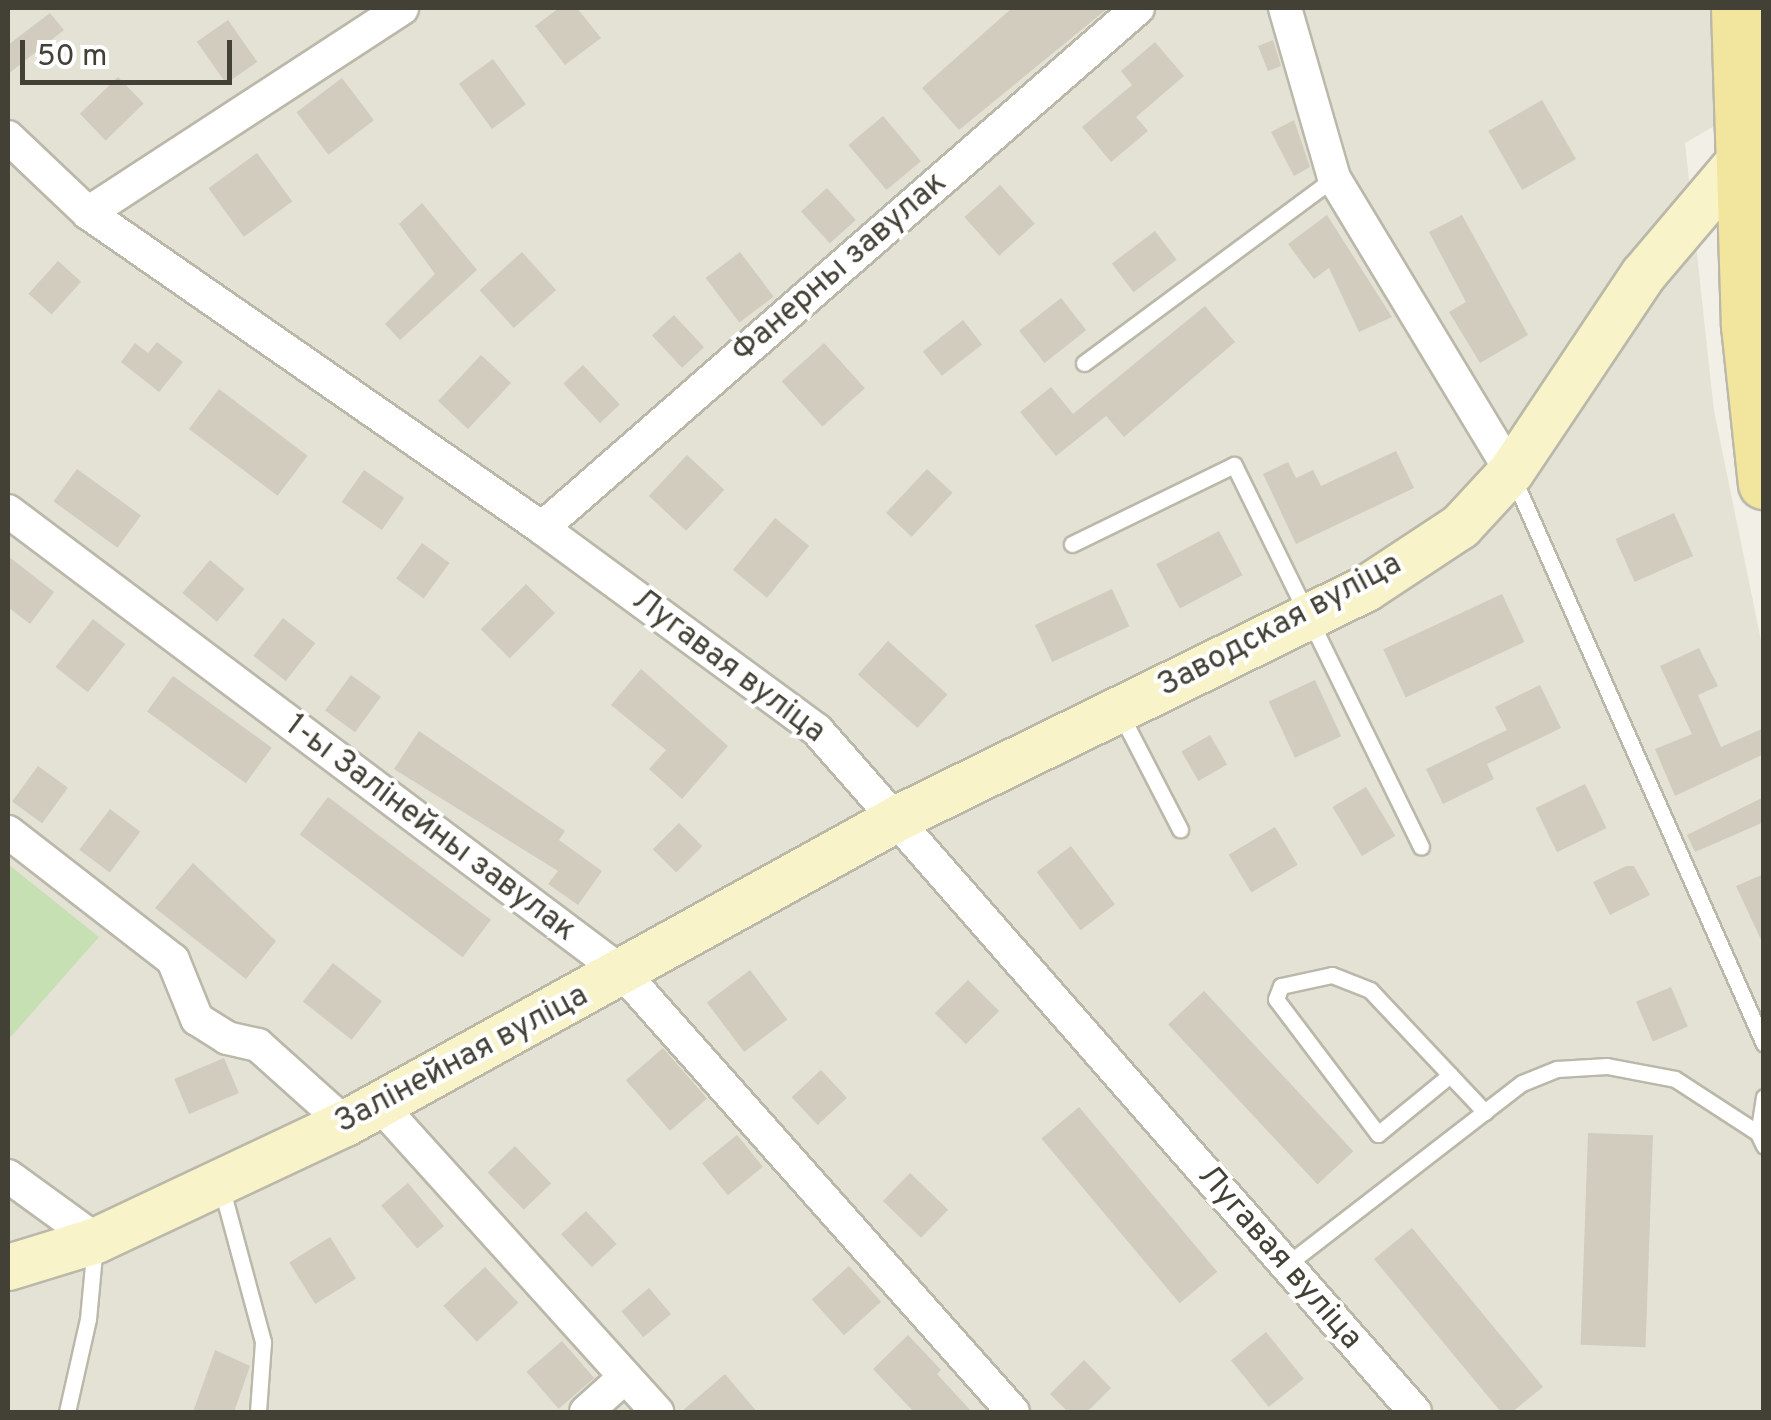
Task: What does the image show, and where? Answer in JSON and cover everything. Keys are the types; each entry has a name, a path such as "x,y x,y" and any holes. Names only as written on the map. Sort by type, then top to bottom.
{"main road":[{"path":"1737,8 1751,154 1764,484"}],"street":[{"path":"88,213 402,8"},
{"name":"Фанерны завулак","path":"542,528 1138,8"},
{"path":"1286,8 1334,178 1511,471"},
{"name":"Лугавая вуліца","path":"8,137 88,213 542,528 818,730 899,817 1415,1412"},
{"name":"Заводская вуліца","path":"899,817 1366,588 1460,526 1511,471 1643,274 1751,154"},
{"name":"1-ы Залінейны завулак","path":"8,511 623,973 1014,1412"},
{"name":"Залінейная вуліца","path":"8,1267 96,1240 362,1114 899,817"},
{"path":"8,832 173,960 198,1019 227,1038 258,1045 362,1114 656,1412"},
{"path":"8,1176 96,1240"},
{"path":"586,1412 625,1377"}],"lane":[{"path":"1084,362 1334,178"},
{"path":"1072,544 1234,465 1421,846"},
{"path":"1511,471 1764,1044"},
{"path":"1118,710 1180,828"},
{"path":"1450,1075 1378,1134 1276,999 1281,986 1332,974 1370,990 1450,1075 1484,1112"},
{"path":"1285,1266 1522,1082 1558,1069 1607,1066 1674,1079 1761,1140"},
{"path":"1761,1140 1764,1098"},
{"path":"220,1182 262,1342 258,1412"},
{"path":"67,1412 88,1318 96,1240"}],"shaded area":[{"path":"8,8 1763,8 1763,98 1685,143 1714,411 1763,650 1763,1412 8,1412"}],"green space":[{"path":"8,864 99,937 8,1040"}],"building":[{"path":"559,8 577,8 601,38 565,65 535,26"},
{"path":"1012,8 1108,8 959,130 922,88"},
{"path":"50,13 64,30 8,74 8,45"},
{"path":"228,20 257,62 226,84 197,42"},
{"path":"1273,40 1281,66 1268,71 1258,46"},
{"path":"1155,42 1184,76 1136,117 1148,131 1111,162 1082,127 1132,85 1121,71"},
{"path":"493,59 526,104 492,129 459,84"},
{"path":"118,77 144,104 106,140 80,114"},
{"path":"342,78 374,120 328,155 296,112"},
{"path":"1542,100 1576,159 1522,190 1488,131"},
{"path":"883,116 921,161 886,190 849,145"},
{"path":"1294,120 1310,167 1294,176 1271,132"},
{"path":"257,153 292,202 244,237 208,188"},
{"path":"1000,185 1035,224 999,256 964,217"},
{"path":"827,188 856,220 830,243 801,211"},
{"path":"422,203 477,270 400,340 385,324 435,274 399,224"},
{"path":"1327,215 1392,317 1359,332 1329,268 1314,279 1288,244"},
{"path":"1462,215 1528,335 1480,363 1449,312 1466,302 1429,232"},
{"path":"1155,231 1177,260 1134,292 1112,263"},
{"path":"522,252 556,290 514,328 480,290"},
{"path":"740,252 774,297 739,323 706,278"},
{"path":"58,261 81,282 52,314 29,294"},
{"path":"1061,298 1086,330 1044,363 1019,331"},
{"path":"1205,306 1235,342 1124,437 1106,416 1056,456 1020,412 1051,387 1073,414"},
{"path":"674,315 704,347 682,368 652,335"},
{"path":"963,320 982,344 942,376 923,351"},
{"path":"157,342 183,362 159,392 121,362 135,343 148,353"},
{"path":"824,343 865,388 822,426 782,381"},
{"path":"481,355 511,383 468,429 438,401"},
{"path":"583,365 620,404 600,423 563,383"},
{"path":"219,389 308,456 278,496 189,429"},
{"path":"1396,451 1414,488 1296,544 1263,474 1288,462 1296,478 1313,470 1321,486"},
{"path":"687,455 724,490 686,531 649,496"},
{"path":"77,469 141,515 117,548 53,501"},
{"path":"927,469 953,493 912,537 886,513"},
{"path":"364,470 404,498 382,530 342,502"},
{"path":"1674,513 1693,556 1635,582 1616,539"},
{"path":"775,518 809,546 767,598 733,570"},
{"path":"1219,531 1242,575 1180,608 1156,564"},
{"path":"422,543 450,563 424,599 396,579"},
{"path":"8,556 54,592 30,624 8,607"},
{"path":"210,560 244,589 217,622 182,593"},
{"path":"526,584 555,613 510,658 481,629"},
{"path":"1112,589 1129,626 1052,662 1035,625"},
{"path":"1502,594 1524,642 1406,697 1383,649"},
{"path":"283,618 315,643 286,681 253,656"},
{"path":"93,619 125,644 88,692 55,667"},
{"path":"888,641 947,695 917,728 858,674"},
{"path":"1699,648 1718,686 1698,695 1721,747 1764,728 1764,754 1675,796 1655,749 1692,734 1660,666"},
{"path":"641,669 728,746 682,799 649,769 666,750 611,705"},
{"path":"351,675 381,697 355,732 325,711"},
{"path":"173,676 272,748 246,783 147,712"},
{"path":"1315,680 1341,736 1295,758 1269,702"},
{"path":"1540,685 1561,728 1487,764 1494,779 1443,804 1426,769 1507,730 1495,707"},
{"path":"419,731 565,831 559,840 602,871 578,905 548,884 558,871 394,769"},
{"path":"1210,735 1227,764 1198,781 1181,752"},
{"path":"38,766 68,788 42,823 12,802"},
{"path":"1585,784 1606,828 1557,852 1536,808"},
{"path":"1366,787 1395,836 1362,856 1333,807"},
{"path":"328,797 491,920 463,957 300,835"},
{"path":"1764,797 1764,822 1695,852 1687,835"},
{"path":"110,809 140,832 110,873 79,850"},
{"path":"679,823 702,846 676,872 653,849"},
{"path":"1275,827 1298,865 1251,893 1229,855"},
{"path":"1071,846 1115,904 1081,930 1037,872"},
{"path":"193,863 276,941 246,979 155,908"},
{"path":"1634,866 1650,895 1610,915 1593,882"},
{"path":"1764,874 1764,946 1736,886"},
{"path":"333,963 382,1001 352,1040 303,1002"},
{"path":"750,970 787,1020 744,1052 707,1002"},
{"path":"968,980 999,1011 966,1044 935,1013"},
{"path":"1671,987 1688,1027 1653,1041 1636,1002"},
{"path":"1204,991 1353,1151 1318,1185 1168,1024"},
{"path":"663,1048 707,1099 670,1131 626,1080"},
{"path":"224,1058 239,1093 189,1114 174,1079"},
{"path":"821,1070 847,1098 818,1125 792,1097"},
{"path":"1079,1107 1217,1272 1180,1303 1041,1138"},
{"path":"1588,1133 1653,1135 1646,1347 1581,1345"},
{"path":"737,1135 763,1167 728,1195 702,1163"},
{"path":"515,1146 551,1183 524,1210 488,1172"},
{"path":"910,1173 948,1210 921,1238 883,1201"},
{"path":"408,1183 444,1226 417,1248 381,1205"},
{"path":"586,1211 617,1244 592,1267 561,1234"},
{"path":"1412,1228 1543,1387 1512,1412 1501,1412 1374,1259"},
{"path":"330,1237 356,1279 315,1304 289,1262"},
{"path":"849,1266 881,1302 844,1335 812,1299"},
{"path":"485,1267 518,1303 477,1342 443,1306"},
{"path":"649,1288 671,1314 643,1337 621,1311"},
{"path":"1266,1332 1304,1379 1269,1407 1231,1360"},
{"path":"908,1335 941,1370 937,1374 972,1412 914,1412 873,1369"},
{"path":"562,1341 594,1378 559,1409 527,1372"},
{"path":"215,1350 250,1366 234,1412 193,1412"},
{"path":"1084,1360 1111,1388 1087,1412 1068,1412 1050,1394"},
{"path":"725,1374 757,1412 681,1412"}]}
